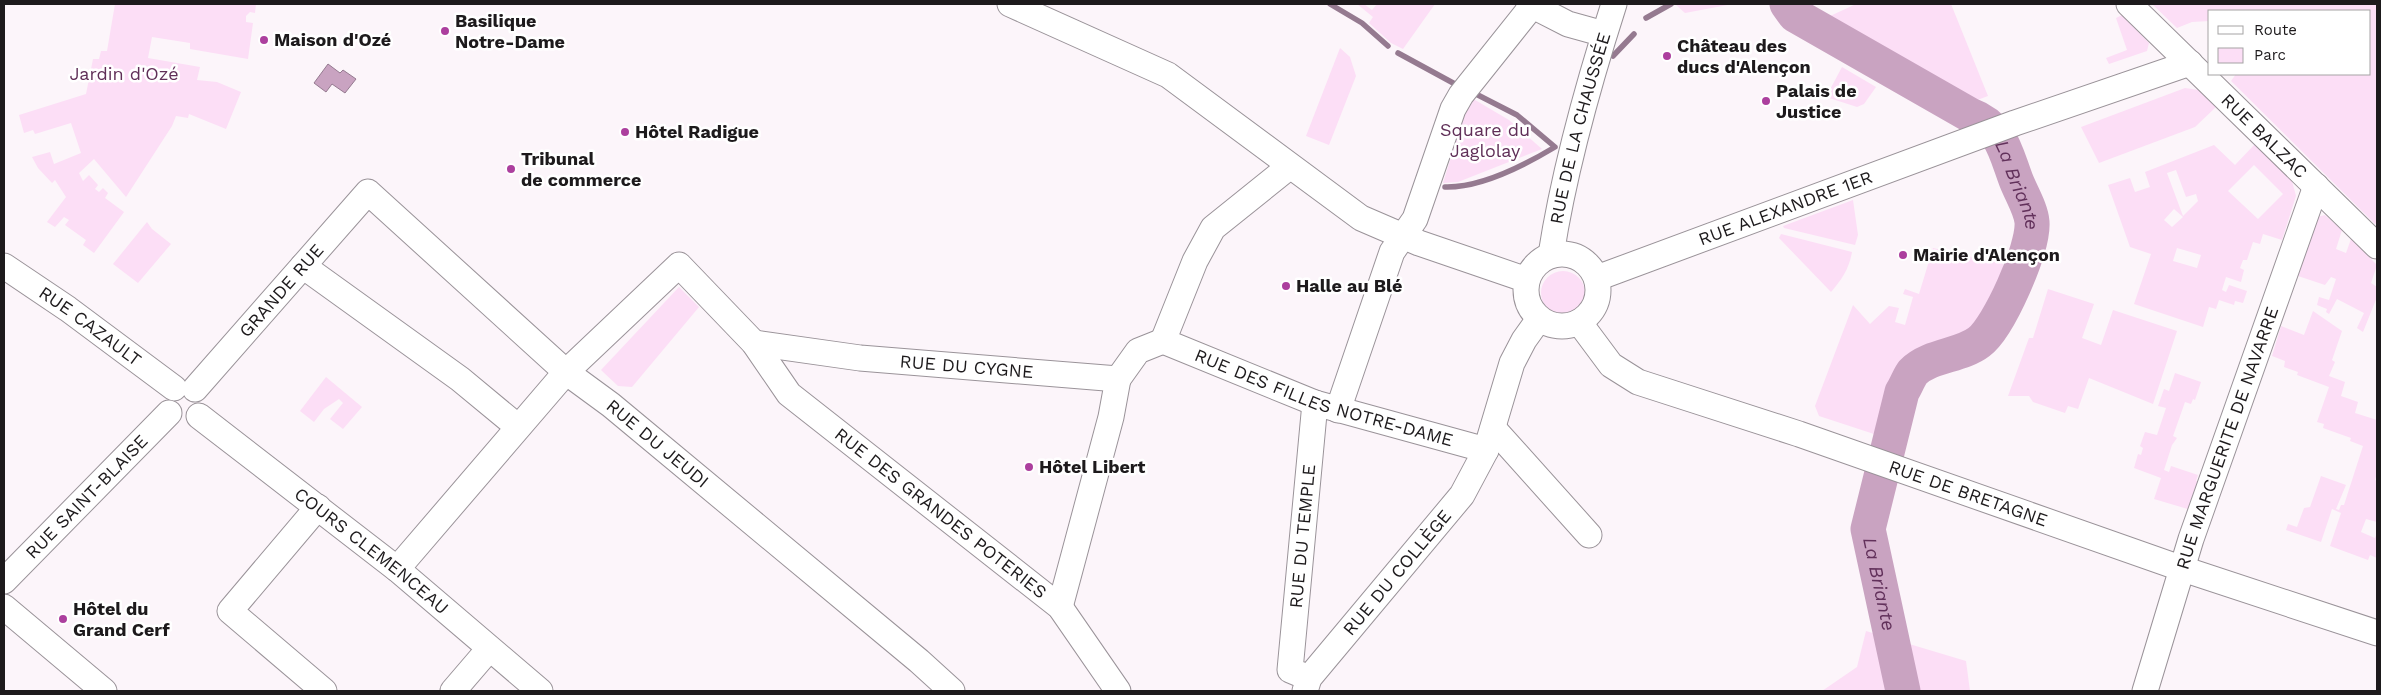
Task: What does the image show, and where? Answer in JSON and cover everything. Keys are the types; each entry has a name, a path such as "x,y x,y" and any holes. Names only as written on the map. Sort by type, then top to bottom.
{"street":[{"path":"1010,4 1039,9 1168,76 1361,218 1402,236 1527,280"},
{"name":"RUE DE LA CHAUSSÉE","path":"1551,255 1558,215 1604,34 1614,4"},
{"name":"RUE BALZAC","path":"2129,4 2377,246"},
{"path":"1531,5 1568,24 1604,34"},
{"name":"RUE DU TEMPLE","path":"1301,680 1326,406 1392,252 1415,219 1453,109 1466,88 1531,5"},
{"name":"RUE ALEXANDRE 1ER","path":"1597,278 2009,126 2190,64"},
{"path":"1060,606 1111,417 1118,379 1138,351 1163,341 1195,261 1213,228 1289,166"},
{"name":"RUE MARGUERITE DE NAVARRE","path":"2145,691 2191,539 2316,186"},
{"name":"GRANDE RUE","path":"185,388 303,266 368,192"},
{"name":"RUE DU JEUDI","path":"368,192 566,372 642,430 952,691"},
{"path":"1569,253 1586,261 1597,278 1599,293 1593,310 1579,322 1566,326 1552,325 1539,318 1530,308 1526,294 1527,280 1536,264 1551,255 1569,253"},
{"name":"RUE DES GRANDES POTERIES","path":"566,372 679,265 754,343 789,394 1060,606 1118,691"},
{"name":"RUE CAZAULT","path":"4,266 185,388"},
{"path":"303,266 460,379 518,427"},
{"path":"1539,318 1524,340 1512,363 1490,439 1589,535"},
{"name":"RUE DE BRETAGNE","path":"1579,322 1611,365 1638,382 1868,458 2183,569 2377,633"},
{"name":"RUE DES FILLES NOTRE-DAME","path":"1163,341 1326,406 1490,439"},
{"name":"RUE DU CYGNE","path":"754,343 860,358 1118,379"},
{"path":"397,569 566,372"},
{"path":"185,388 203,398 204,405 199,416 194,420 183,422 172,418 166,402 185,388"},
{"name":"RUE SAINT-BLAISE","path":"4,581 169,413"},
{"name":"COURS CLEMENCEAU","path":"199,416 397,569 540,691"},
{"name":"RUE DU COLLÈGE","path":"1301,680 1401,571 1462,495 1490,439"},
{"path":"318,508 230,611 324,691"},
{"path":"4,607 104,691"},
{"path":"453,691 489,648"}],"green space":[{"name":"Jardin d'Ozé","path":"115,4 256,4 255,13 250,12 246,16 246,22 253,23 248,59 190,49 190,43 152,37 148,58 200,67 197,80 217,82 241,92 226,129 189,114 188,118 176,116 172,126 126,197 94,159 79,173 83,181 89,175 98,185 95,189 99,192 103,188 108,193 105,198 124,212 94,253 83,245 86,240 65,225 69,220 64,217 55,227 47,222 66,197 55,180 52,183 38,168 32,157 50,152 54,164 81,153 71,123 35,134 33,130 24,133 19,115 86,94 93,59 99,59 101,51 107,51"},
{"path":"1357,4 1364,4 1372,10 1377,4 1435,4 1403,49 1391,43 1369,23 1373,17"},
{"path":"1675,4 1733,4 1685,13"},
{"path":"1856,4 1951,4 1988,96 1972,102 1828,17"},
{"path":"2152,4 2377,4 2377,223 2375,224 2231,81 2235,75 2371,75 2371,10 2208,10 2208,21 2192,22 2177,28"},
{"path":"2122,15 2149,43 2147,51 2109,64 2106,58 2127,50 2116,18"},
{"path":"1340,48 1350,57 1356,76 1329,145 1306,136"},
{"path":"1842,67 1876,87 1864,104 1857,107 1826,97"},
{"path":"2185,88 2199,90 2217,106 2195,127 2099,163 2081,127"},
{"name":"Square du Jaglolay","path":"1470,97 1509,120 1542,149 1458,182 1443,183"},
{"path":"2255,144 2292,181 2296,196 2282,240 2263,234 2260,244 2253,242 2247,260 2243,260 2240,268 2244,270 2241,282 2226,277 2222,290 2226,292 2229,285 2247,291 2243,303 2235,301 2234,305 2219,300 2216,309 2209,307 2203,327 2134,304 2151,254 2130,247 2108,185 2130,178 2135,192 2150,187 2145,172 2214,145 2235,165","holes":["2254,165 2283,194 2258,219 2228,191","2176,170 2186,197 2196,194 2198,201 2183,216 2167,173","2174,209 2183,217 2172,227 2164,220","2177,248 2201,255 2197,268 2173,261"]},
{"path":"1853,200 1858,235 1855,245 1784,228 1783,226"},
{"path":"2325,215 2342,230 2336,249 2346,253 2351,239 2377,265 2371,283 2377,287 2377,297 2363,332 2357,328 2364,313 2337,299 2329,314 2326,312 2327,309 2317,305 2319,297 2329,300 2336,279 2331,277 2325,285 2298,276 2317,217"},
{"path":"147,222 152,229 171,244 138,283 113,264"},
{"path":"1781,234 1852,252 1849,264 1831,292 1779,238"},
{"path":"1933,248 2003,264 2003,268 2008,269 1999,292 1993,290 1974,333 1906,363 1898,373 1880,436 1819,416 1815,406 1853,305 1870,324 1889,306 1899,308 1895,322 1905,325 1913,297 1903,294 1905,289 1919,294"},
{"path":"1563,271 1575,275 1581,281 1585,293 1581,305 1575,311 1563,315 1551,311 1545,305 1541,293 1545,281 1551,275"},
{"path":"679,287 699,307 632,387 618,386 601,370"},
{"path":"2048,289 2094,304 2082,338 2101,345 2113,310 2177,331 2153,404 2089,378 2078,409 2068,406 2065,413 2033,402 2029,396 2008,396 2029,338 2033,338"},
{"path":"2313,311 2342,331 2332,360 2335,362 2329,376 2345,382 2341,396 2358,402 2355,413 2377,420 2377,473 2375,480 2377,481 2377,522 2366,519 2361,532 2375,538 2377,533 2377,558 2370,555 2368,560 2330,546 2341,513 2332,509 2321,542 2286,530 2288,524 2297,527 2304,508 2310,507 2321,476 2346,485 2336,509 2339,510 2341,505 2344,505 2363,446 2350,441 2351,438 2323,428 2324,424 2317,422 2329,387 2297,375 2298,372 2284,367 2285,361 2272,356 2281,326 2304,335"},
{"path":"2175,373 2201,382 2195,400 2193,399 2191,404 2185,402 2173,436 2177,438 2172,445 2164,470 2169,472 2171,466 2198,475 2196,481 2201,482 2191,510 2154,499 2161,478 2134,468 2138,454 2141,455 2143,448 2140,446 2145,432 2157,435 2166,408 2158,406 2164,389 2169,391"},
{"path":"326,377 362,407 343,429 330,419 343,403 339,399 324,409 314,422 300,411"},
{"path":"1866,631 1966,661 1970,691 1822,691 1857,667"}],"shaded area":[{"path":"328,64 340,73 343,70 356,79 345,93 332,84 326,92 314,83"}],"waterway":[{"path":"1330,4 1362,23 1388,46"},
{"path":"1646,18 1671,4"},
{"name":"La Briante","path":"1787,4 1795,15 1989,126 2001,141 2028,206 2032,222 2027,250 2014,286 1987,334 1972,347 1920,366 1913,372 1902,392 1868,529 1903,691"},
{"path":"1613,56 1634,34"},
{"path":"1398,53 1455,84"},
{"path":"1445,187 1473,184 1487,180 1516,168 1555,147 1517,115 1472,92"}],"place":[{"name":"Basilique Notre-Dame","path":"445,31"},
{"name":"Maison d'Ozé","path":"264,40"},
{"name":"Château des ducs d'Alençon","path":"1667,56"},
{"name":"Palais de Justice","path":"1766,101"},
{"name":"Hôtel Radigue","path":"625,132"},
{"name":"Tribunal de commerce","path":"511,169"},
{"name":"Mairie d'Alençon","path":"1903,255"},
{"name":"Halle au Blé","path":"1286,286"},
{"name":"Hôtel Libert","path":"1029,467"},
{"name":"Hôtel du Grand Cerf","path":"63,619"}]}
